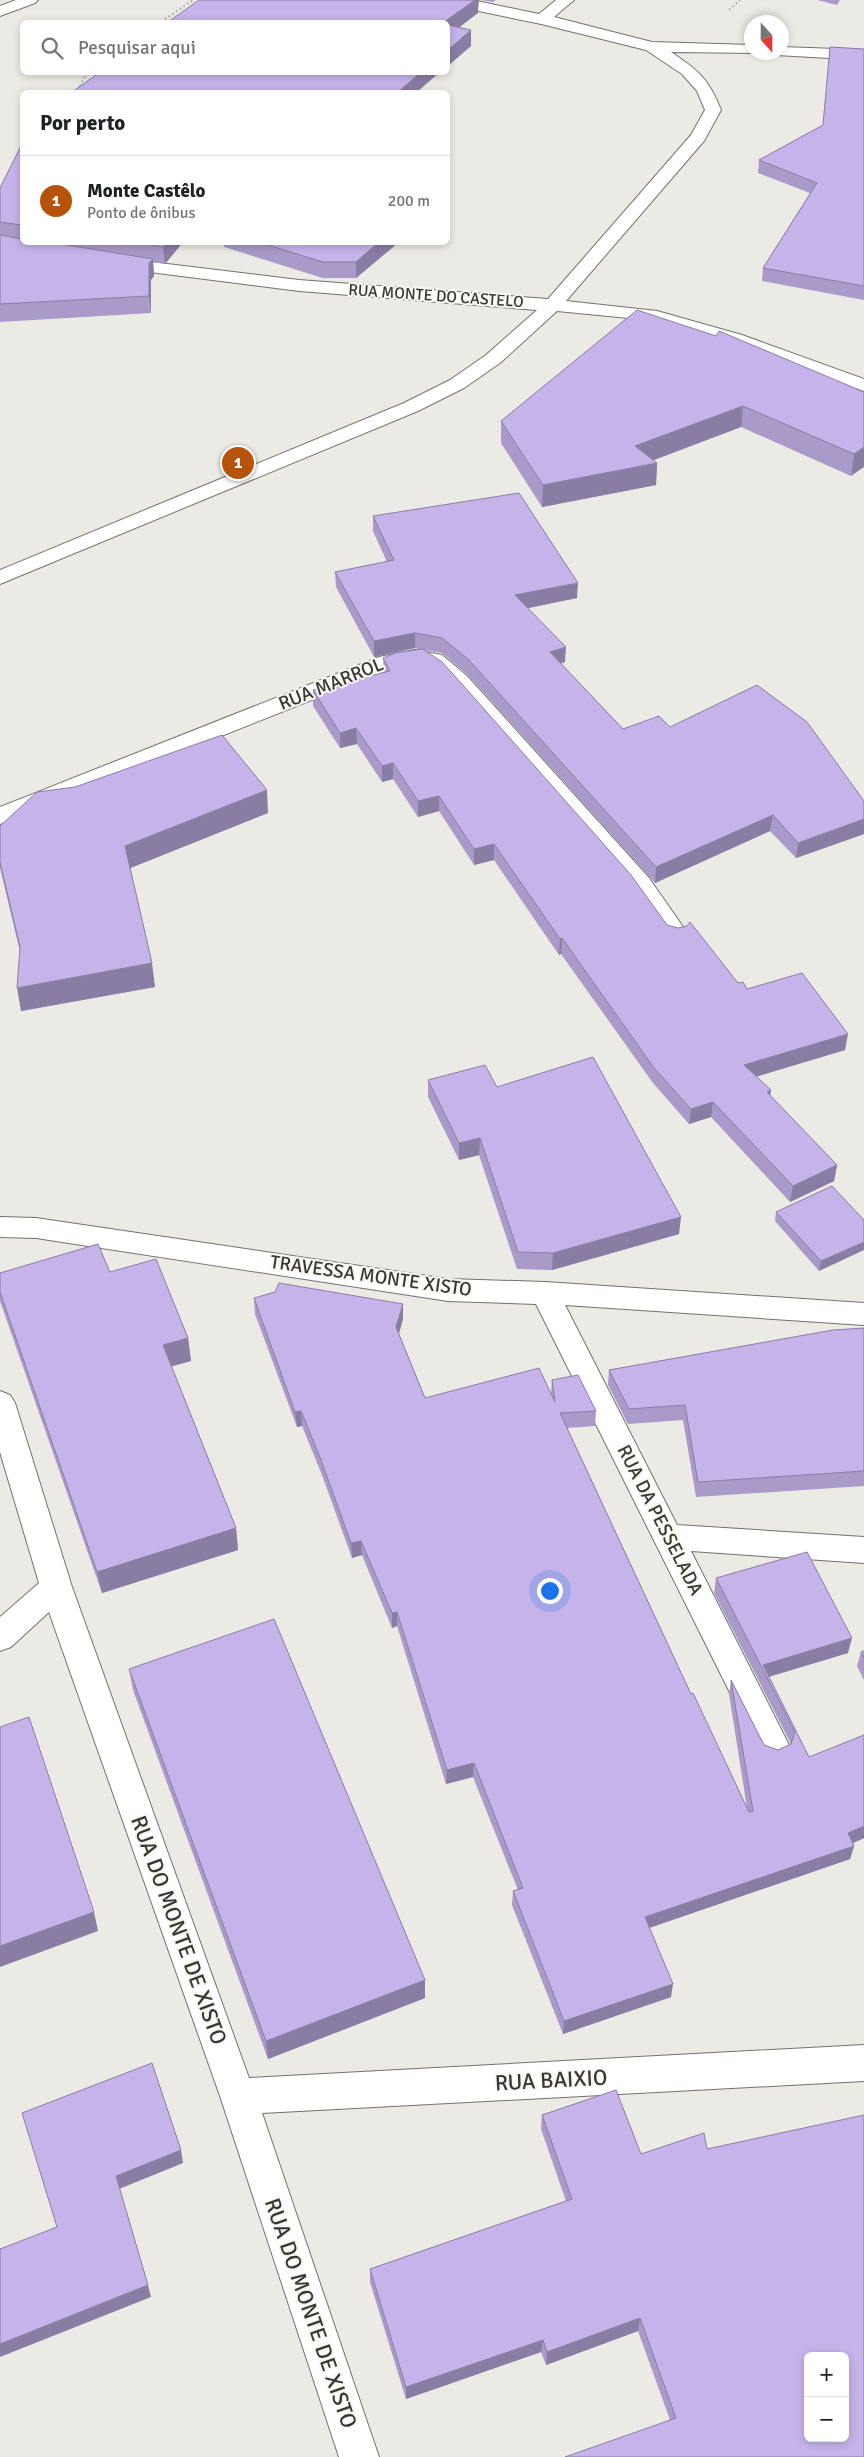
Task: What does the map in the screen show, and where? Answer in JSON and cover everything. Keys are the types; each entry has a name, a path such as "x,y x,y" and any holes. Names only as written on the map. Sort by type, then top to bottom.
{"street":[{"path":"0,11 30,0"},
{"path":"449,0 542,19 652,47 744,50"},
{"path":"542,19 566,0"},
{"path":"0,578 411,407 457,384 493,359 553,305 698,137 713,110 704,90 688,71 652,47"},
{"path":"789,52 864,55"},
{"name":"RUA MONTE DO CASTELO","path":"102,260 180,273 288,285 553,305 650,315 735,339 864,385"},
{"name":"RUA MARROL","path":"0,816 387,662 412,655 430,656 446,667 640,884 676,934"},
{"name":"TRAVESSA MONTE XISTO","path":"0,1227 36,1228 448,1290 545,1294 864,1314"},
{"name":"RUA DA PESSELADA","path":"545,1294 774,1747"},
{"name":"RUA DO MONTE DE XISTO","path":"0,1403 56,1587 238,2096 359,2457"},
{"path":"669,1537 864,1550"},
{"path":"0,1637 56,1587"},
{"name":"RUA BAIXIO","path":"238,2096 864,2063"}],"path":[{"path":"164,20 193,0"},
{"path":"85,90 80,86 88,75"}],"building":[{"path":"199,0 475,0 447,20 171,20"},
{"path":"450,25 471,30 450,48"},
{"path":"830,47 864,49 864,286 763,268 817,183 759,160 823,125"},
{"path":"96,75 418,75 400,90 75,90"},
{"path":"20,148 20,225 0,222 0,188"},
{"path":"0,235 20,239 20,245 67,245 153,259 149,263 149,296 0,304"},
{"path":"268,245 376,245 356,262 323,262"},
{"path":"637,310 716,336 719,331 864,392 864,447 854,454 743,406 635,446 657,463 543,485 501,421"},
{"path":"519,493 578,583 515,595 566,647 550,652 623,729 659,716 670,727 757,685 807,722 864,801 864,819 798,843 773,815 656,867 468,659 442,638 415,633 374,641 335,572 394,560 373,516"},
{"path":"423,649 442,662 631,875 667,925 678,928 687,926 690,922 738,983 743,982 747,989 802,973 848,1034 744,1065 771,1090 767,1092 837,1165 793,1186 713,1102 691,1109 654,1068 562,938 560,939 494,844 474,849 439,796 418,801 393,763 382,766 356,728 340,733 313,690 390,671 383,658 395,653"},
{"path":"222,735 267,790 125,846 152,963 17,988 20,947 0,862 0,826 37,792 75,787"},
{"path":"593,1057 681,1217 553,1253 518,1252 480,1138 459,1143 428,1080 485,1065 497,1087"},
{"path":"832,1186 864,1220 864,1242 821,1261 776,1212"},
{"path":"98,1244 110,1272 156,1259 188,1338 163,1345 236,1528 97,1572 0,1292 0,1273"},
{"path":"279,1283 403,1304 396,1327 425,1398 539,1368 555,1402 552,1380 578,1375 596,1411 560,1413 691,1694 693,1693 749,1812 753,1811 731,1680 764,1745 778,1750 791,1744 795,1732 716,1578 807,1552 852,1638 763,1665 809,1757 864,1735 864,1826 848,1833 854,1846 645,1917 673,1984 564,2021 513,1891 523,1888 474,1763 447,1770 397,1612 392,1613 361,1541 351,1543 301,1411 295,1412 254,1298 275,1292"},
{"path":"864,1328 864,1471 698,1482 685,1405 629,1409 609,1370 833,1330"},
{"path":"274,1619 425,1980 266,2041 129,1669"},
{"path":"29,1717 94,1912 0,1946 0,1727"},
{"path":"152,2063 181,2150 116,2176 148,2285 0,2344 0,2249 57,2227 22,2113"},
{"path":"616,2090 641,2154 704,2133 707,2149 864,2115 864,2457 565,2457 676,2418 640,2318 547,2352 543,2340 406,2387 370,2269 572,2199 542,2115"}],"place":[{"name":"Monte Castêlo","path":"238,463"}]}
